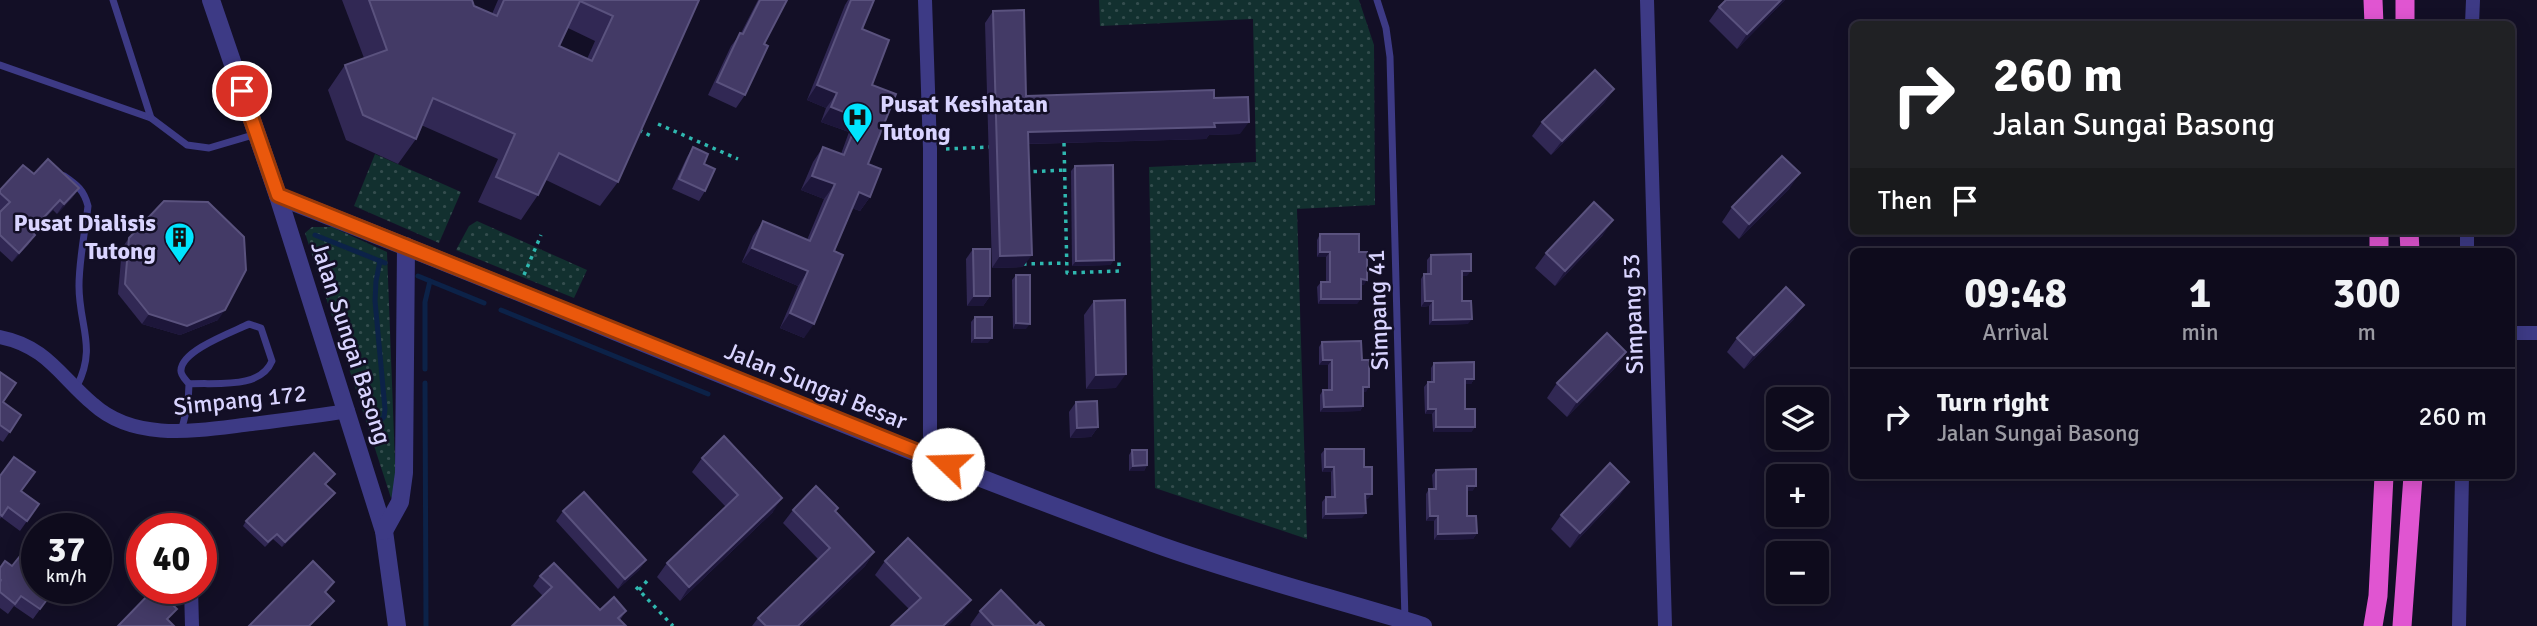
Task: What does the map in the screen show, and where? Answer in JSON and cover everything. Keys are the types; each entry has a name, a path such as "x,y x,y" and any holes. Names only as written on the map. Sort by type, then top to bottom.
{"highway":[{"path":"2373,0 2374,21"},
{"path":"2405,0 2405,21"},
{"path":"2373,626 2378,596 2384,479"},
{"path":"2402,626 2413,479"}],"street":[{"name":"Jalan Sungai Basong","path":"211,0 278,195 384,531 397,626"},
{"path":"925,0 930,149 930,458"},
{"name":"Simpang 53","path":"1647,0 1665,626"},
{"path":"2472,21 2473,0"},
{"name":"Jalan Sungai Besar","path":"278,195 930,458 1212,563 1423,626"},
{"path":"384,531 400,502 404,473 406,246"},
{"path":"2515,332 2537,333"},
{"name":"Simpang 172","path":"0,337 19,341 38,351 77,386 93,405 119,421 148,429 181,432 348,411"},
{"path":"2459,626 2462,479"},
{"path":"191,604 192,626"}],"lane":[{"path":"113,0 151,118"},
{"name":"Simpang 41","path":"1377,0 1386,28 1390,57 1405,621"},
{"path":"0,65 151,118 187,145 209,148 257,134"},
{"path":"57,171 79,186 88,205 79,287 88,351 85,369 77,386"},
{"path":"181,432 188,404 189,384 181,370 185,360 192,352 249,324 261,328 272,361 263,376 237,384 189,384"}],"path":[{"path":"658,124 738,159"},
{"path":"635,129 653,137"},
{"path":"930,149 994,150 994,137"},
{"path":"1064,143 1067,273 1119,271 1119,260"},
{"path":"1021,172 1065,170"},
{"path":"517,290 541,235"},
{"path":"1023,264 1068,263"},
{"path":"647,581 637,588 673,626"}],"green space":[{"path":"1099,0 1359,0 1374,45 1375,205 1297,209 1307,539 1155,488 1149,167 1256,162 1253,19 1100,26"},
{"path":"375,154 461,192 439,243 354,206"},
{"path":"477,221 587,270 574,298 456,250 469,226"},
{"path":"312,227 332,227 387,252 396,488 391,498 305,233"}],"building":[{"path":"369,0 472,0 474,6 497,16 504,0 699,0 618,182 559,153 538,195 496,177 515,134 433,98 416,139 363,115 345,65 387,50","holes":["580,1 613,16 592,61 559,46"]},
{"path":"760,0 787,0 764,44 768,46 745,95 717,82 740,33 743,34"},
{"path":"851,0 874,0 862,29 889,40 872,85 896,94 868,164 881,169 870,197 859,192 834,251 843,255 814,324 790,313 808,271 752,248 763,221 810,241 835,184 812,176 823,147 844,155 859,118 831,107 837,93 817,85"},
{"path":"1726,0 1781,0 1747,34 1719,7"},
{"path":"1024,10 1026,96 1214,90 1214,98 1248,97 1249,122 1214,123 1215,127 1028,132 1032,255 1000,256 993,11"},
{"path":"1595,70 1614,89 1562,141 1542,122"},
{"path":"693,147 708,154 704,164 715,169 705,191 679,179"},
{"path":"1782,156 1800,173 1749,224 1732,207"},
{"path":"48,159 79,188 64,204 60,200 31,231 35,235 19,253 0,235 0,212 10,202 0,190 23,165 34,174"},
{"path":"1113,165 1114,260 1076,261 1075,166"},
{"name":"Pusat Dialisis Tutong","path":"164,201 208,202 244,237 246,270 225,310 187,326 149,314 125,284 129,238"},
{"path":"1594,202 1613,220 1565,271 1546,253"},
{"path":"1320,234 1359,234 1359,252 1367,252 1367,280 1361,279 1361,299 1321,299 1321,282 1330,282 1330,252 1320,252"},
{"path":"973,249 990,249 990,296 974,296"},
{"path":"1471,254 1471,271 1462,271 1462,301 1471,301 1472,319 1433,320 1433,301 1425,301 1424,274 1431,274 1431,255"},
{"path":"1016,275 1030,275 1030,324 1016,323"},
{"path":"1786,287 1804,305 1754,355 1737,338"},
{"path":"1125,300 1126,374 1096,375 1094,301"},
{"path":"975,317 992,317 992,338 975,338"},
{"path":"1607,333 1626,352 1577,402 1557,383"},
{"path":"1361,341 1362,360 1369,360 1369,387 1363,387 1363,406 1324,407 1323,390 1332,390 1332,360 1323,360 1322,342"},
{"path":"1474,362 1474,379 1465,379 1465,409 1475,409 1475,427 1436,427 1436,409 1428,409 1428,382 1434,382 1434,363"},
{"path":"0,372 16,383 3,402 21,415 10,432 0,425"},
{"path":"1097,401 1098,427 1077,428 1076,402"},
{"path":"724,436 782,498 689,587 667,563 738,495 702,458"},
{"path":"1325,449 1364,449 1364,467 1372,467 1372,494 1365,494 1366,513 1326,514 1326,497 1335,497 1334,467 1325,467"},
{"path":"1132,450 1147,450 1147,465 1133,466"},
{"path":"314,453 335,474 325,484 335,493 285,542 277,534 268,542 246,521"},
{"path":"14,457 35,472 21,491 39,504 33,513 21,513 21,517 8,507 2,516 0,514 0,476"},
{"path":"1610,463 1629,482 1580,533 1561,515"},
{"path":"1476,469 1476,486 1467,486 1467,516 1476,516 1477,533 1438,534 1438,516 1430,516 1429,489 1436,489 1436,470"},
{"path":"816,486 838,508 835,511 874,552 798,626 766,626 758,618 830,548 793,510"},
{"path":"584,492 646,560 625,579 563,511"},
{"path":"908,538 971,600 943,626 891,626 921,598 885,561"},
{"path":"21,555 21,596 15,604 0,592 0,568 5,561 12,566"},
{"path":"313,561 334,582 325,592 334,601 309,626 249,626"},
{"path":"554,563 600,610 614,597 626,611 618,618 626,626 512,626 552,587 540,576"},
{"path":"1001,590 1036,626 994,626 980,611"},
{"path":"139,604 172,604 177,609 167,619 174,626 118,626"}],"waterway":[{"path":"315,235 385,263"},
{"path":"373,427 384,417 385,409 375,301 380,261"},
{"path":"418,276 484,303"},
{"path":"425,369 425,302 430,281"},
{"path":"501,310 708,394"},
{"path":"425,383 426,626"}],"place":[{"name":"Pusat Kesihatan Tutong","path":"857,145"},
{"name":"Pusat Dialisis Tutong","path":"179,264"}],"route":[{"path":"242,91 278,195 948,464"}]}
